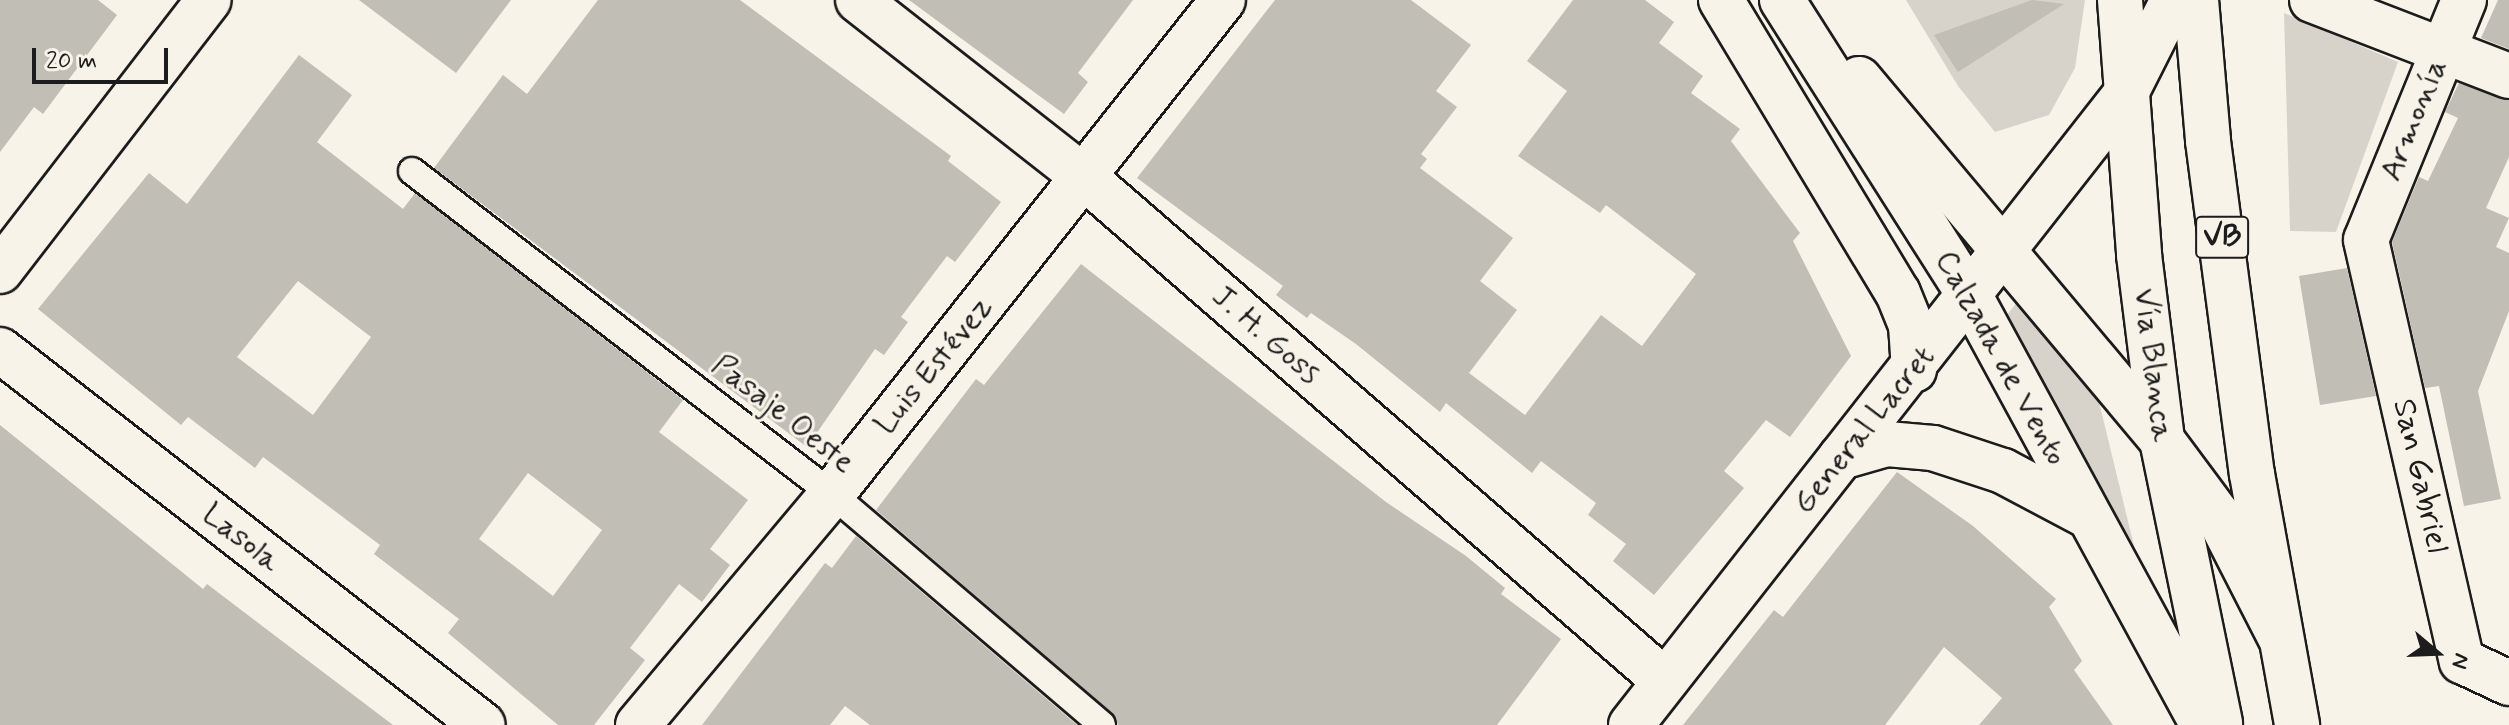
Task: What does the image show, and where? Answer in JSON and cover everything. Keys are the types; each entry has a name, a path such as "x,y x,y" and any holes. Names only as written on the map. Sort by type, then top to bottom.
{"main road":[{"path":"0,271 209,0"},
{"name":"J. H. Goss","path":"858,0 1084,177 1665,681"},
{"name":"Luis Estévez","path":"638,725 832,494 1223,0"},
{"path":"1721,0 1898,293 1911,325 1914,370"},
{"name":"Calzada de Vento","path":"1782,0 1971,298 2086,515 2203,725"},
{"name":"Calzada de Vento","path":"1791,0 2006,249 2162,440 2217,514 2280,637"},
{"name":"Vía Blanca","path":"2120,0 2125,95 2162,440 2221,725"},
{"name":"General Lacret","path":"1631,725 1841,457 1971,298 2125,95 2173,0"},
{"name":"VB","path":"2196,0 2252,474 2297,725"},
{"path":"2312,0 2509,76"},
{"name":"Armonía","path":"2366,240 2464,0"},
{"name":"San Gabriel","path":"2366,240 2462,661 2509,683"},
{"name":"Lasola","path":"0,350 483,725"},
{"path":"1841,457 1887,444 1933,448 2003,471 2086,515"}],"lane":[{"name":"Pasaje Oeste","path":"412,171 832,494 1102,725"}],"shaded area":[{"path":"1906,0 2085,0 2075,68 2049,115 1995,132 1958,86"},
{"path":"2284,13 2398,62 2336,232 2290,231"},
{"path":"2023,295 2099,402 2136,554 2133,577 2006,342 2007,315"}],"building":[{"path":"0,0 98,0 117,15 43,114 34,107 0,152"},
{"path":"359,0 511,0 456,73"},
{"path":"598,0 740,0 951,156 948,161 1001,202 955,262 947,256 901,317 908,322 884,355 875,349 807,447 434,168 503,75 527,94"},
{"path":"909,0 1133,0 1078,73 1088,82 1064,114"},
{"path":"1275,0 1411,0 1471,45 1436,91 1457,107 1421,154 1427,159 1420,168 1513,238 1480,281 1517,310 1469,373 1525,415 1601,315 1642,346 1696,274 1606,205 1600,213 1518,156 1567,91 1527,61 1573,0 1645,0 1674,22 1659,43 1703,76 1691,93 1740,129 1731,141 1800,233 1793,241 1851,356 1790,437 1766,420 1724,471 1744,488 1654,595 1613,561 1626,544 1588,515 1596,503 1541,461 1532,473 1446,403 1440,412 1356,344 1311,313 1307,318 1276,295 1283,286 1137,178"},
{"path":"2032,0 2064,4 1958,72 1934,35"},
{"path":"2498,0 2509,0 2509,49 2481,38"},
{"path":"299,55 352,95 317,142 403,209 415,193 683,400 659,432 748,500 710,549 730,565 702,602 679,584 630,648 645,660 594,725 558,725 448,633 459,619 374,554 380,545 263,457 255,468 188,417 181,425 38,309 149,173 187,204","holes":["298,281 371,337 313,415 237,357","528,473 602,530 553,596 479,539"]},
{"path":"2459,83 2509,100 2509,157 2486,208 2509,218 2496,247 2509,253 2509,311 2478,391 2501,499 2464,506 2439,386 2425,388 2392,242 2419,177 2428,181 2458,118 2445,112"},
{"path":"1081,264 1386,502 1466,556 1505,588 1501,594 1561,639 1497,725 1118,725 1112,713 876,510 976,379 984,385"},
{"path":"2347,268 2376,396 2320,405 2299,276"},
{"path":"0,425 203,589 207,584 393,725 0,725"},
{"path":"1897,472 1973,526 2056,599 2049,607 2082,661 2074,670 2113,725 1979,725 2002,698 1944,647 1885,725 1683,725 1774,610 1783,617"},
{"path":"856,536 1077,725 870,725 845,706 830,725 702,725 825,563 832,568"}]}
